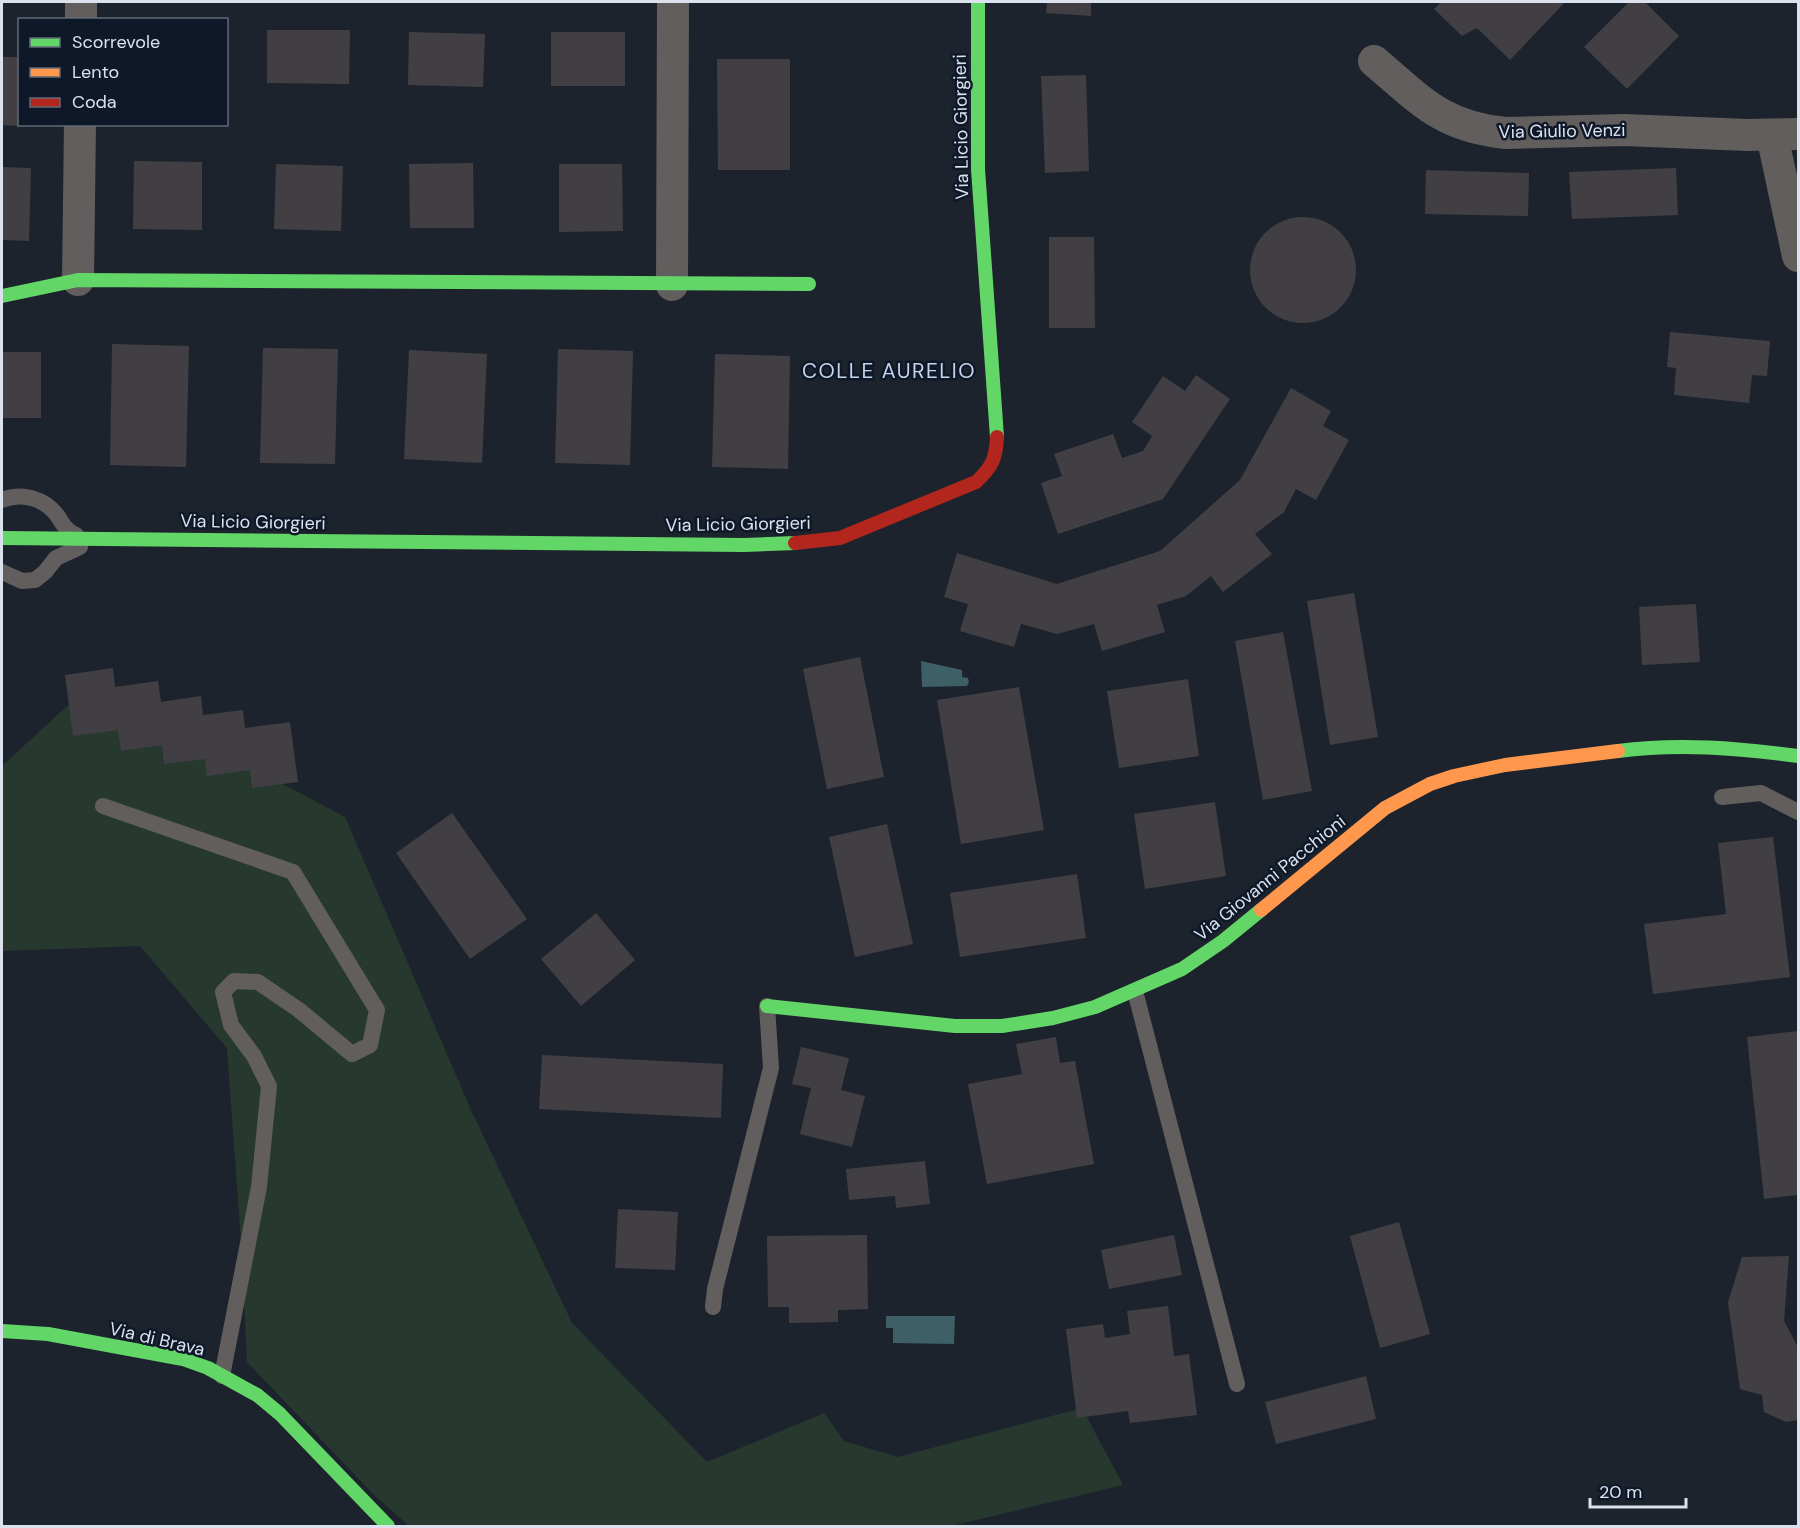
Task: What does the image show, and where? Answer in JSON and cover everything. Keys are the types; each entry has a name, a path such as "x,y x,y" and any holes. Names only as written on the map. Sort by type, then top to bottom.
{"street":[{"path":"81,2 81,18"},
{"path":"672,285 673,2"},
{"name":"Via Licio Giorgieri","path":"2,538 744,545 811,542 851,534 976,482 992,465 997,450 978,169 978,2"},
{"name":"Via Giulio Venzi","path":"1374,61 1450,121 1487,132 1624,130 1785,134"},
{"path":"78,280 80,126"},
{"path":"1785,134 1798,256"},
{"path":"2,296 78,280 809,284"},
{"name":"Via Giovanni Pacchioni","path":"768,1006 955,1026 1002,1026 1053,1018 1135,992 1182,969 1222,941 1385,808 1403,796 1429,784 1523,762 1632,749 1689,746 1795,755"},
{"name":"Via di Brava","path":"2,1331 48,1334 183,1359 222,1376 257,1395 280,1414 388,1527"}],"lane":[{"path":"2,500 12,497 35,498 50,507 72,534 107,539"},
{"path":"2,572 22,581 35,580 62,554 107,539"},
{"path":"1722,796 1761,793 1798,812"},
{"path":"103,806 293,872 377,1010 370,1045 352,1054 299,1010 258,982 234,981 223,992 231,1025 254,1056 269,1086 259,1187 222,1376"},
{"path":"1135,992 1238,1384"},
{"path":"713,1307 715,1289 771,1068 768,1006"}],"shaded area":[{"path":"921,661 962,670 962,677 968,678 969,682 967,686 922,687"},
{"path":"92,683 345,817 471,1110 572,1323 707,1462 824,1413 844,1441 898,1457 1082,1408 1123,1485 951,1526 409,1526 374,1495 247,1362 227,1048 140,946 2,951 2,766"},
{"path":"886,1316 955,1316 954,1344 893,1343 893,1328 886,1328"}],"building":[{"path":"1047,2 1091,2 1091,16 1046,13"},
{"path":"1441,2 1565,2 1510,60 1477,28 1462,36 1434,9"},
{"path":"1629,2 1645,2 1679,36 1627,89 1584,47"},
{"path":"267,30 350,30 349,84 267,83"},
{"path":"409,32 485,34 483,87 408,85"},
{"path":"551,32 625,32 625,86 551,86"},
{"path":"2,57 18,57 18,126 2,125"},
{"path":"717,59 790,59 790,170 718,170"},
{"path":"1086,75 1089,171 1045,173 1041,76"},
{"path":"134,161 202,162 202,230 133,229"},
{"path":"473,163 474,228 410,228 409,164"},
{"path":"276,164 343,166 341,231 274,229"},
{"path":"559,164 622,164 623,231 559,232"},
{"path":"2,167 31,168 29,241 2,240"},
{"path":"1676,168 1678,215 1572,219 1569,172"},
{"path":"1426,170 1529,173 1528,216 1425,214"},
{"path":"1303,217 1323,221 1340,233 1352,250 1356,270 1352,290 1340,307 1323,319 1303,323 1283,319 1266,307 1254,290 1250,270 1254,250 1266,233 1283,221"},
{"path":"1049,237 1094,237 1095,328 1049,328"},
{"path":"1670,332 1770,341 1767,376 1752,375 1749,403 1674,395 1676,368 1667,367"},
{"path":"112,344 189,346 186,467 110,465"},
{"path":"263,348 338,349 335,464 260,463"},
{"path":"558,349 633,351 630,465 555,463"},
{"path":"409,350 487,354 482,463 404,459"},
{"path":"2,352 41,352 41,418 2,418"},
{"path":"715,354 790,356 788,469 712,467"},
{"path":"1196,375 1230,399 1163,499 1058,534 1041,483 1062,476 1054,454 1113,434 1122,458 1143,451 1152,436 1132,422 1163,376 1185,391"},
{"path":"1291,388 1331,411 1323,426 1349,440 1316,500 1296,489 1284,512 1255,534 1272,554 1223,592 1211,576 1186,596 1157,605 1165,632 1102,651 1094,624 1057,634 1021,624 1014,647 960,631 968,604 944,597 957,553 1057,584 1160,551 1240,480"},
{"path":"1354,593 1378,737 1330,745 1307,601"},
{"path":"1696,604 1700,662 1642,665 1639,607"},
{"path":"1283,632 1312,791 1263,800 1235,641"},
{"path":"860,657 884,777 827,789 803,669"},
{"path":"113,668 115,687 158,681 161,702 201,696 203,715 243,710 245,728 290,722 298,782 252,788 250,770 207,776 205,759 164,764 162,745 121,751 118,730 73,736 65,675"},
{"path":"1188,679 1199,756 1119,768 1107,691"},
{"path":"1019,687 1044,830 961,844 937,700"},
{"path":"1215,802 1226,876 1145,889 1134,814"},
{"path":"452,813 527,919 470,959 396,853"},
{"path":"887,824 913,944 855,957 829,837"},
{"path":"1773,837 1790,977 1653,994 1644,924 1726,914 1718,843"},
{"path":"1077,874 1086,938 960,957 950,893"},
{"path":"596,913 635,960 581,1006 541,959"},
{"path":"1798,1031 1798,1195 1764,1199 1747,1037"},
{"path":"1056,1037 1060,1063 1075,1061 1094,1164 987,1184 968,1084 1022,1074 1016,1044"},
{"path":"801,1047 849,1058 841,1090 865,1096 852,1147 800,1134 811,1088 792,1084"},
{"path":"542,1055 723,1064 721,1118 539,1109"},
{"path":"925,1161 930,1204 896,1208 895,1196 849,1200 846,1169"},
{"path":"618,1209 678,1212 675,1270 615,1268"},
{"path":"1399,1222 1430,1334 1380,1348 1350,1236"},
{"path":"867,1235 868,1309 838,1310 838,1322 789,1323 789,1307 768,1307 767,1236"},
{"path":"1174,1235 1182,1275 1109,1289 1101,1250"},
{"path":"1789,1256 1784,1321 1798,1347 1798,1420 1786,1422 1764,1412 1762,1395 1740,1389 1728,1302 1742,1257"},
{"path":"1168,1306 1174,1356 1189,1354 1197,1415 1130,1423 1128,1411 1077,1418 1066,1329 1103,1324 1105,1338 1130,1334 1127,1311"},
{"path":"1366,1376 1376,1419 1276,1444 1265,1402"}],"traffic: fast":[{"path":"978,2 978,169 997,437"},
{"path":"2,296 78,280 809,284"},
{"path":"2,538 744,545 795,543"},
{"path":"1618,751 1663,747 1708,748 1798,756"},
{"path":"767,1006 955,1026 1002,1026 1053,1018 1095,1007 1182,969 1223,941 1261,910"},
{"path":"2,1331 48,1334 183,1359 208,1368 257,1395 280,1414 388,1526"}],"traffic: slow":[{"path":"1261,910 1385,808 1430,784 1454,776 1505,765 1618,751"}],"traffic: jam":[{"path":"795,543 840,538 976,482 992,462 997,437"}],"district":[{"name":"COLLE AURELIO","path":"889,371"}]}
